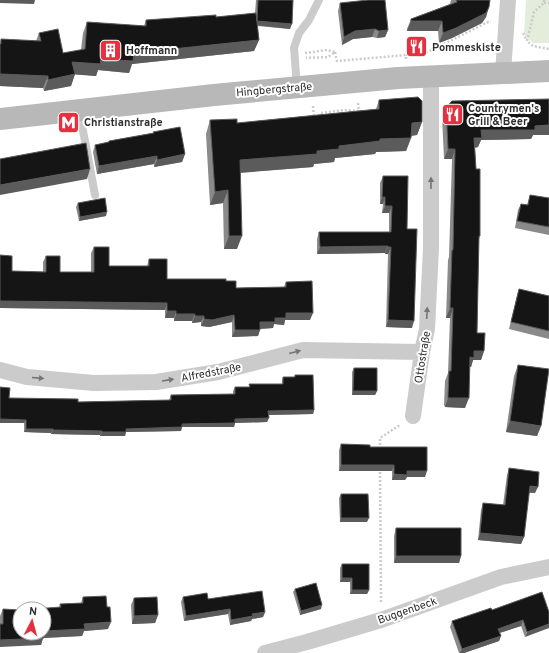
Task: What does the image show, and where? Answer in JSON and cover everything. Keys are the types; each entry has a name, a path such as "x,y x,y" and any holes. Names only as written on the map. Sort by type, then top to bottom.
{"street":[{"path":"503,73 508,0"},
{"name":"Hingbergstraße","path":"0,119 214,95 406,77 549,71"},
{"name":"Ottostraße","path":"413,416 426,329 430,248 431,76"},
{"name":"Alfredstraße","path":"0,370 27,377 94,382 156,382 218,372 303,350 422,352"},
{"name":"Buggenbeck","path":"265,653 381,620 500,577 549,567"}],"lane":[{"path":"297,87 294,48 299,33 309,20 319,0"},
{"path":"79,110 95,195"}],"path":[{"path":"527,41 534,12 544,1 549,3"},
{"path":"335,52 337,61 428,52 488,22 521,24 523,34 527,41 533,46 549,49"},
{"path":"303,53 327,50 335,52"},
{"path":"304,59 328,57 335,52"},
{"path":"406,55 406,77"},
{"path":"358,103 360,120"},
{"path":"313,106 315,124"},
{"path":"321,113 344,110 359,111"},
{"path":"352,114 359,111"},
{"path":"380,453 380,438 413,416"},
{"path":"380,468 381,620"}],"green space":[{"path":"526,0 549,0 549,43 533,43 524,34"}],"building":[{"path":"258,0 293,0 292,24 257,21"},
{"path":"385,0 388,30 379,31 375,29 355,31 344,37 340,3"},
{"path":"456,0 490,0 486,13 443,33 442,21 411,21 411,19 457,2"},
{"path":"256,13 259,40 134,53 133,61 101,59 100,64 72,62 75,74 48,80 48,76 0,74 1,39 41,41 39,33 58,29 63,53 85,49 87,22 146,26 146,20 216,15 216,17"},
{"path":"418,97 422,101 422,122 412,123 411,138 380,139 380,141 339,146 339,149 317,151 317,154 240,160 242,236 229,236 228,190 215,192 210,120 237,119 237,123 379,109 379,100"},
{"path":"549,99 549,125 535,126 535,130 481,130 482,138 474,138 476,169 480,169 480,236 477,333 485,333 484,351 474,351 474,358 470,357 469,398 448,398 449,371 451,371 453,308 450,308 455,149 448,149 446,107 452,101"},
{"path":"180,127 185,154 157,160 157,156 99,166 95,145"},
{"path":"86,143 90,169 0,185 0,159"},
{"path":"383,176 408,176 407,229 417,229 414,321 388,320 391,247 320,247 319,232 391,232 392,206 385,206 385,197 382,197"},
{"path":"530,195 549,198 549,227 517,221 521,204 528,205"},
{"path":"105,198 107,212 80,217 78,203"},
{"path":"94,247 109,247 109,266 149,266 149,259 167,259 167,279 226,279 226,281 236,281 236,288 286,287 286,282 312,281 313,313 286,313 286,318 275,318 275,322 260,322 260,330 235,330 234,315 212,320 204,319 204,316 195,316 195,314 176,314 176,311 167,311 167,303 0,301 0,255 12,256 12,271 46,272 46,256 60,256 60,272 94,272"},
{"path":"519,289 549,296 549,331 511,322"},
{"path":"518,365 549,369 541,426 510,421"},
{"path":"354,368 377,368 377,391 353,391"},
{"path":"295,375 313,375 314,410 268,411 269,418 235,419 235,423 182,424 182,427 126,429 126,432 26,429 26,420 0,419 0,387 10,388 9,398 78,399 78,402 171,400 171,395 235,394 235,387 250,387 249,384 283,384 283,377 295,377"},
{"path":"341,444 370,445 370,447 427,447 427,471 407,471 407,475 394,474 394,465 341,465"},
{"path":"509,468 539,472 538,487 530,486 524,537 480,533 483,503 505,505"},
{"path":"341,494 368,494 369,518 341,518"},
{"path":"396,528 461,528 461,556 396,556"},
{"path":"342,564 369,564 369,590 352,590 352,578 342,578"},
{"path":"316,583 322,605 301,611 295,589"},
{"path":"262,591 265,612 252,614 253,616 231,620 230,609 186,616 183,597 207,593 208,599"},
{"path":"542,592 549,612 549,624 527,632 523,620 498,629 501,636 462,649 452,621 491,608 492,610"},
{"path":"106,596 107,607 110,607 111,622 84,624 85,629 52,631 52,608 61,607 60,604 83,603 83,597"},
{"path":"157,597 158,615 134,616 134,598"},
{"path":"3,609 12,610 12,639 0,640 0,624 3,624"}],"place":[{"name":"Pommeskiste","path":"417,47"},
{"name":"Hoffmann","path":"111,50"},
{"name":"Countrymen's Grill & Beer","path":"452,114"},
{"name":"Christianstraße","path":"68,122"}]}
